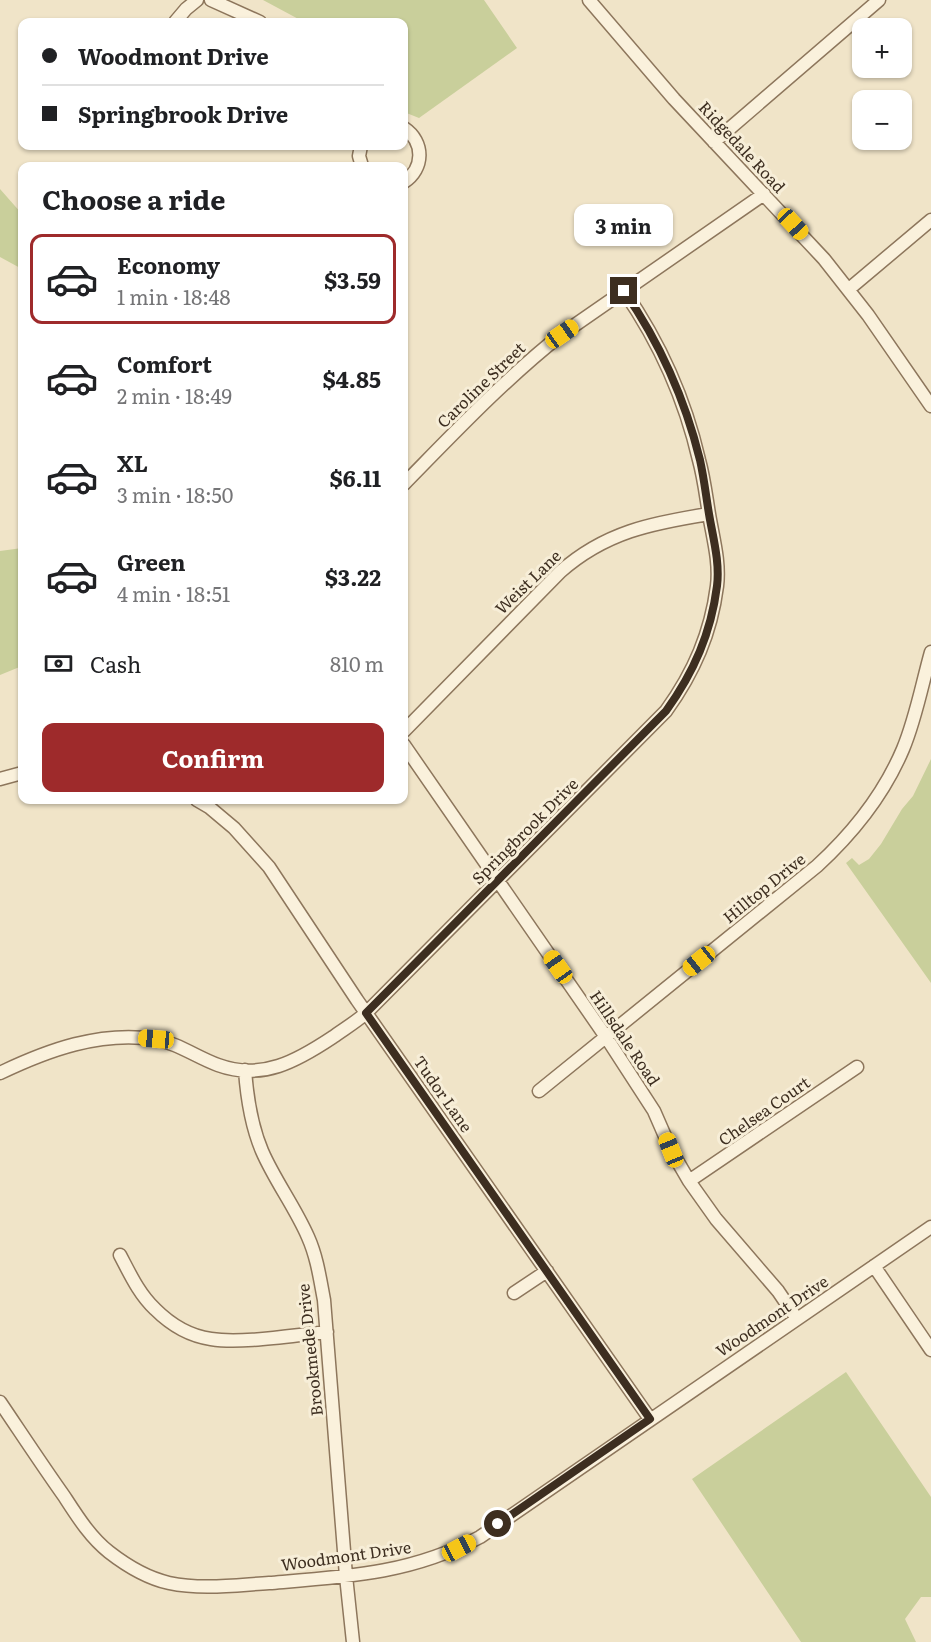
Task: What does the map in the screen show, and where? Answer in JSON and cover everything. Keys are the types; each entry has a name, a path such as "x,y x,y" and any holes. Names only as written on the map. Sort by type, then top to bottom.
{"street":[{"path":"178,18 197,0"},
{"path":"210,0 251,18"},
{"name":"Ridgedale Road","path":"589,0 714,142 824,259 849,289 931,406"},
{"path":"714,142 879,0"},
{"path":"408,131 416,140 420,150 420,160 416,170 408,179"},
{"name":"Caroline Street","path":"408,480 479,408 540,351 764,194"},
{"path":"849,289 931,220"},
{"name":"Springbrook Drive","path":"0,1073 48,1052 87,1041 116,1037 156,1039 187,1050 216,1065 245,1070 261,1070 290,1063 314,1050 366,1013 666,711 692,670 710,625 717,585 716,553 698,454 676,384 650,330 624,291"},
{"name":"Weist Lane","path":"408,727 560,572 585,552 618,535 645,526 709,514"},
{"name":"Hilltop Drive","path":"539,1091 817,866 851,831 881,791 903,748 919,701 931,652"},
{"name":"Hillsdale Road","path":"408,751 606,1037 654,1112 675,1159 689,1181 716,1219 778,1292 797,1319"},
{"path":"0,779 18,774"},
{"name":"Tudor Lane","path":"204,804 234,828 256,851 366,1013 650,1419"},
{"name":"Chelsea Court","path":"689,1181 857,1067"},
{"name":"Brookmede Drive","path":"245,1070 249,1110 255,1133 262,1152 309,1239 324,1300 352,1642"},
{"name":"Woodmont Drive","path":"0,1402 96,1540 122,1561 142,1573 186,1586 220,1586 346,1576 405,1567 425,1562 480,1537 931,1227"},
{"path":"120,1255 135,1284 154,1308 167,1320 187,1332 211,1339 236,1340 327,1332"},
{"path":"874,1266 931,1350"},
{"path":"514,1293 547,1271"}],"green space":[{"path":"263,0 484,0 517,48 419,118 408,114 408,18 297,18"},
{"path":"0,189 18,209 18,267 0,257"},
{"path":"18,549 18,668 0,675 0,551"},
{"path":"931,759 931,983 846,863 852,858 859,865 869,859 913,796"},
{"path":"846,1372 931,1497 931,1597 921,1597 905,1619 916,1642 801,1642 692,1479"}],"route":[{"path":"498,1524 650,1419 366,1013 644,735 679,693 702,649 710,625 718,570 700,463 676,384 650,330 624,291"}]}
